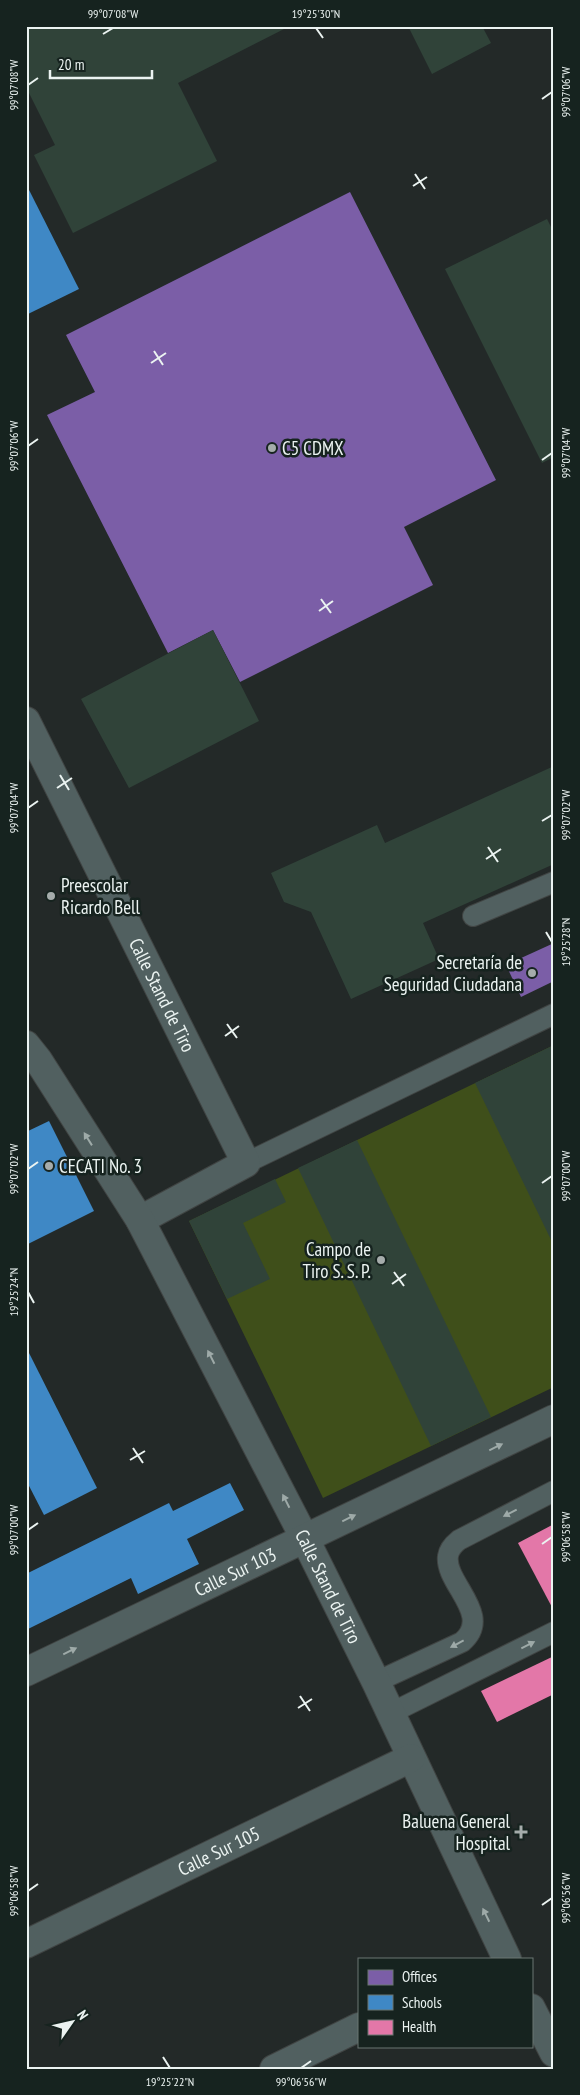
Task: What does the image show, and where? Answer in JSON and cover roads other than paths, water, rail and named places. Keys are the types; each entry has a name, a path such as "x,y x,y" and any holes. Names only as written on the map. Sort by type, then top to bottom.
{"street":[{"name":"Calle Stand de Tiro","path":"26,721 246,1163"},
{"name":"Calle Stand de Tiro","path":"26,1045 38,1060 140,1220 305,1539 376,1682 502,1957"},
{"path":"140,1220 246,1163"},
{"name":"Calle Sur 103","path":"26,1672 554,1419"},
{"name":"Calle Sur 105","path":"26,1944 411,1758"},
{"path":"532,2010 554,2053"},
{"path":"274,2069 358,2027"}],"lane":[{"path":"473,916 554,882"},
{"path":"246,1163 554,1014"},
{"path":"376,1682 462,1642 471,1635 474,1625 472,1614 449,1567 447,1556 451,1547 459,1540 554,1491"},
{"path":"390,1713 554,1632"}],"place":[{"name":"C5 CDMX","path":"272,448"},
{"name":"Preescolar Ricardo Bell","path":"51,896"},
{"name":"Secretaría de Seguridad Ciudadana","path":"532,973"},
{"name":"CECATI No. 3","path":"49,1166"},
{"name":"Campo de Tiro S. S. P.","path":"381,1260"},
{"name":"Baluena General Hospital","path":"521,1832"}]}
